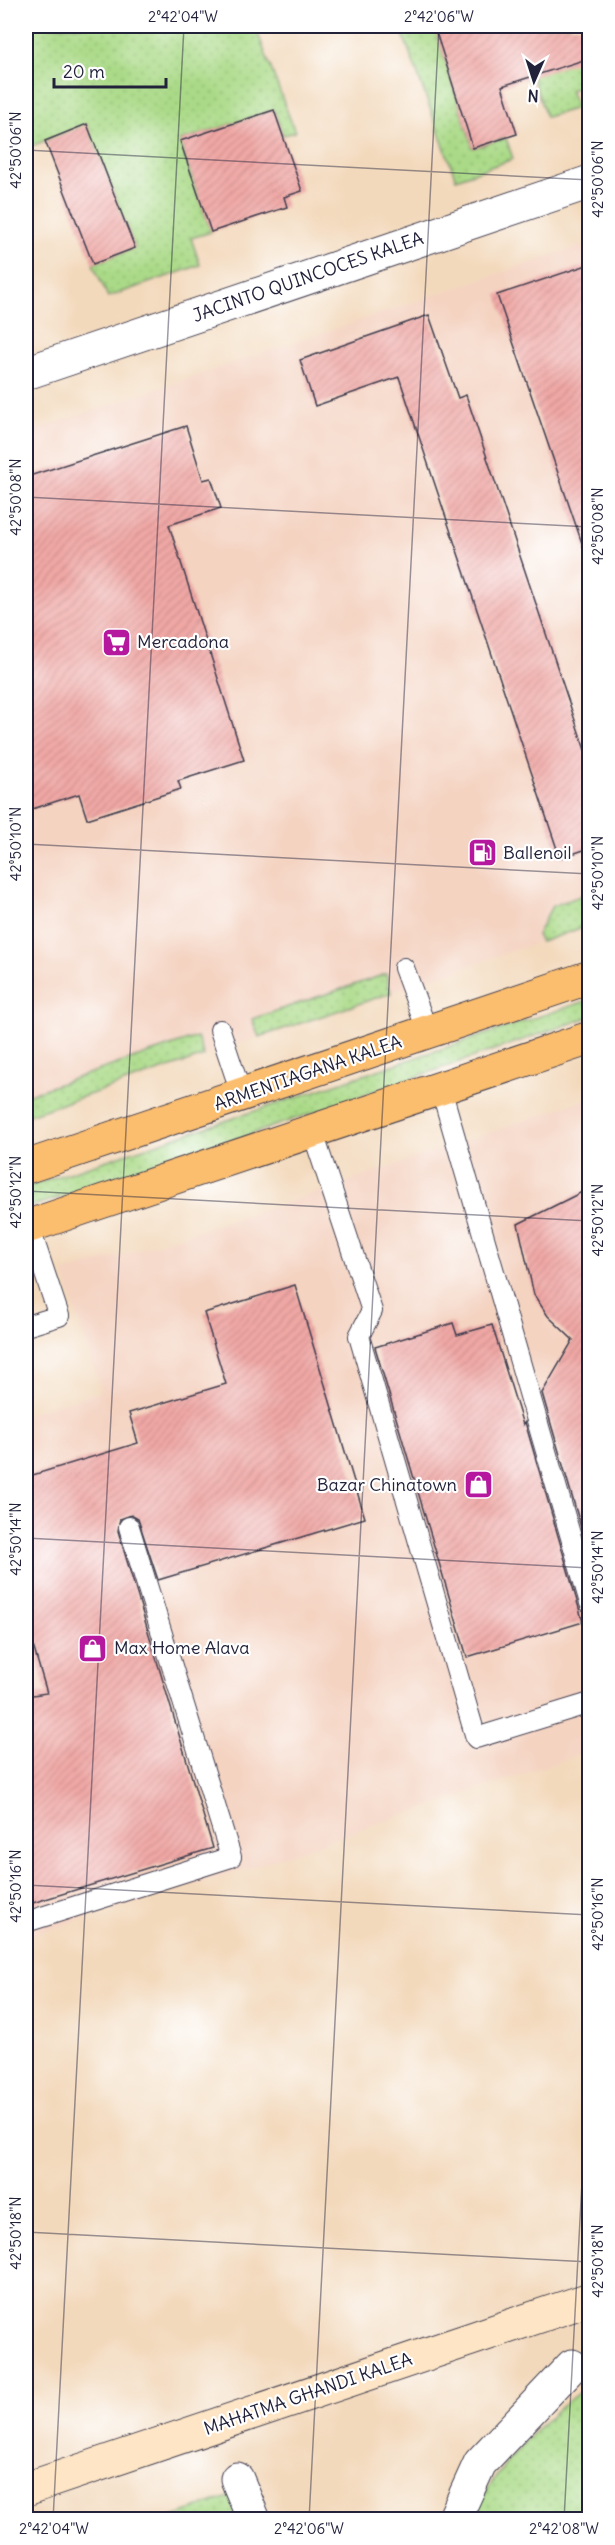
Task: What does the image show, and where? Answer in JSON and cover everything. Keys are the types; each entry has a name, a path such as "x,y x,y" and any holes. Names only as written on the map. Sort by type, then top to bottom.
{"main road":[{"name":"ARMENTIAGANA KALEA","path":"26,1167 590,977"},
{"path":"27,1227 313,1133 590,1038"},
{"name":"MAHATMA GHANDI KALEA","path":"26,2489 590,2299"}],"street":[{"name":"JACINTO QUINCOCES KALEA","path":"26,373 590,182"},
{"path":"454,2520 480,2463 572,2366"},
{"path":"237,2479 254,2520"}],"lane":[{"path":"404,968 428,1033"},
{"path":"220,1030 242,1096"},
{"path":"441,1089 590,1603"},
{"path":"313,1133 372,1311 359,1336 476,1738 590,1703"},
{"path":"26,1326 59,1316 27,1227"},
{"path":"26,1923 231,1857 129,1527"}],"shaded area":[{"path":"589,243 589,925 26,1116 26,433"},
{"path":"589,1098 589,1751 246,1869 26,1937 26,1414 101,1391 64,1273 274,1207"}],"green space":[{"path":"26,26 255,26 295,132 283,135 274,110 180,141 211,232 191,238 200,265 108,297 93,264 135,248 87,125 26,148"},
{"path":"400,26 434,26 473,148 506,138 513,159 456,179"},
{"path":"515,26 570,26 589,81 589,84 570,90 577,108 546,117"},
{"path":"589,893 589,925 541,942 537,935 552,906"},
{"path":"386,974 391,993 259,1037 252,1019"},
{"path":"589,1000 589,1017 139,1173 26,1208 26,1187"},
{"path":"197,1037 204,1056 26,1116 26,1095"},
{"path":"589,2385 589,2519 470,2520 493,2481 521,2445 553,2414"},
{"path":"232,2496 238,2520 166,2520"}],"building":[{"path":"434,26 590,26 590,58 502,86 517,134 473,148"},
{"path":"274,110 302,191 284,197 287,207 211,232 180,141"},
{"path":"87,124 135,248 93,264 45,141"},
{"path":"590,264 590,548 584,549 497,295"},
{"path":"429,315 458,398 466,395 590,765 590,848 560,858 399,377 315,406 300,360"},
{"name":"Mercadona","path":"186,426 203,480 211,478 221,508 169,525 244,760 178,781 181,789 87,819 79,794 26,811 26,477"},
{"path":"590,1188 590,1558 542,1393 573,1340 548,1316 534,1295 518,1224"},
{"path":"295,1285 365,1518 158,1580 138,1519 131,1515 120,1519 118,1531 213,1848 26,1905 26,1696 47,1693 26,1622 26,1477 138,1443 129,1413 226,1384 204,1313"},
{"name":"Bazar Chinatown","path":"453,1323 457,1335 492,1325 523,1425 525,1422 583,1622 467,1657 375,1347"}],"place":[{"name":"Mercadona","path":"116,642"},
{"name":"Ballenoil","path":"482,853"},
{"name":"Bazar Chinatown","path":"478,1485"},
{"name":"Max Home Alava","path":"93,1648"}]}
